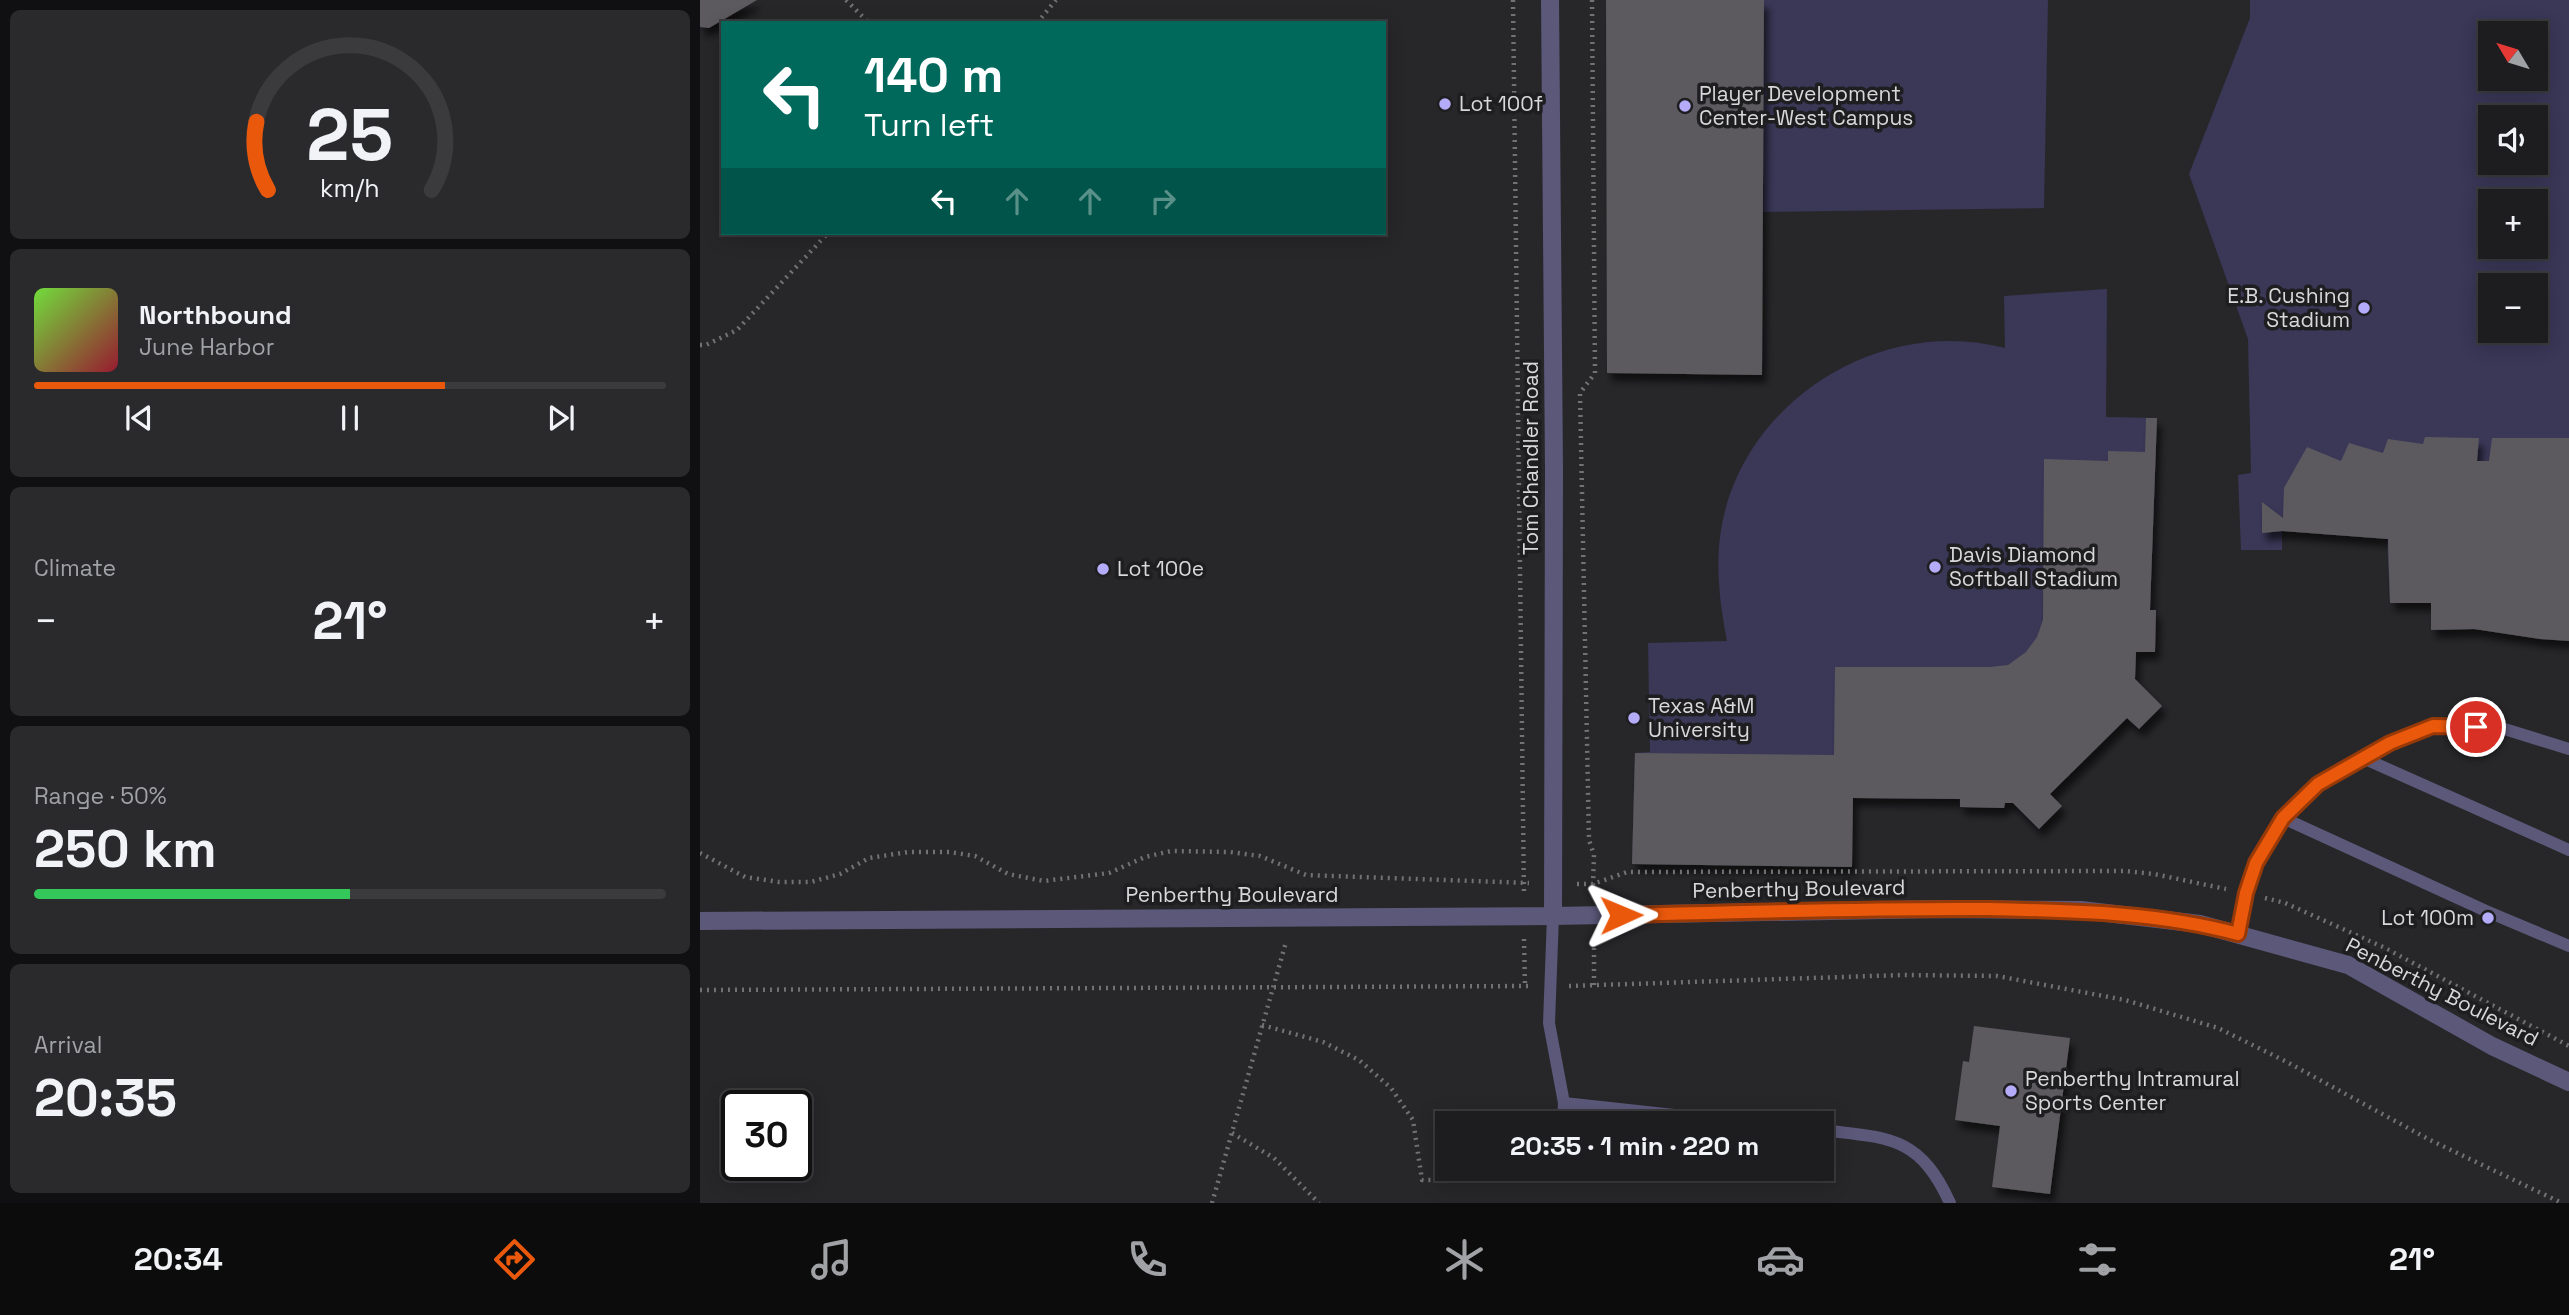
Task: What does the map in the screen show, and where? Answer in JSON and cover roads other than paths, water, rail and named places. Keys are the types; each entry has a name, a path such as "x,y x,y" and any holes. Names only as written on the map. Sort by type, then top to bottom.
{"street":[{"name":"Tom Chandler Road","path":"1549,0 1554,469 1553,916"},
{"name":"Penberthy Boulevard","path":"700,921 1553,916 1937,909 2081,911 2200,924 2348,965 2492,1046 2569,1082"}],"lane":[{"path":"2238,934 2246,893 2256,863 2283,818 2318,784 2363,758 2390,743 2433,726 2498,727 2569,749"},
{"path":"2363,758 2569,850"},
{"path":"2283,818 2569,946"},
{"path":"1553,916 1549,1023 1564,1111"},
{"path":"1564,1103 1638,1111"},
{"path":"1834,1132 1896,1140 1917,1154 1930,1168 1950,1203"}],"place":[{"name":"Lot 100f","path":"1445,104"},
{"name":"Player Development Center-West Campus","path":"1685,106"},
{"name":"E.B. Cushing Stadium","path":"2364,308"},
{"name":"Davis Diamond Softball Stadium","path":"1935,567"},
{"name":"Lot 100e","path":"1103,569"},
{"name":"Texas A&M University","path":"1634,718"},
{"name":"Lot 100m","path":"2488,918"},
{"name":"Penberthy Intramural Sports Center","path":"2011,1091"}]}
